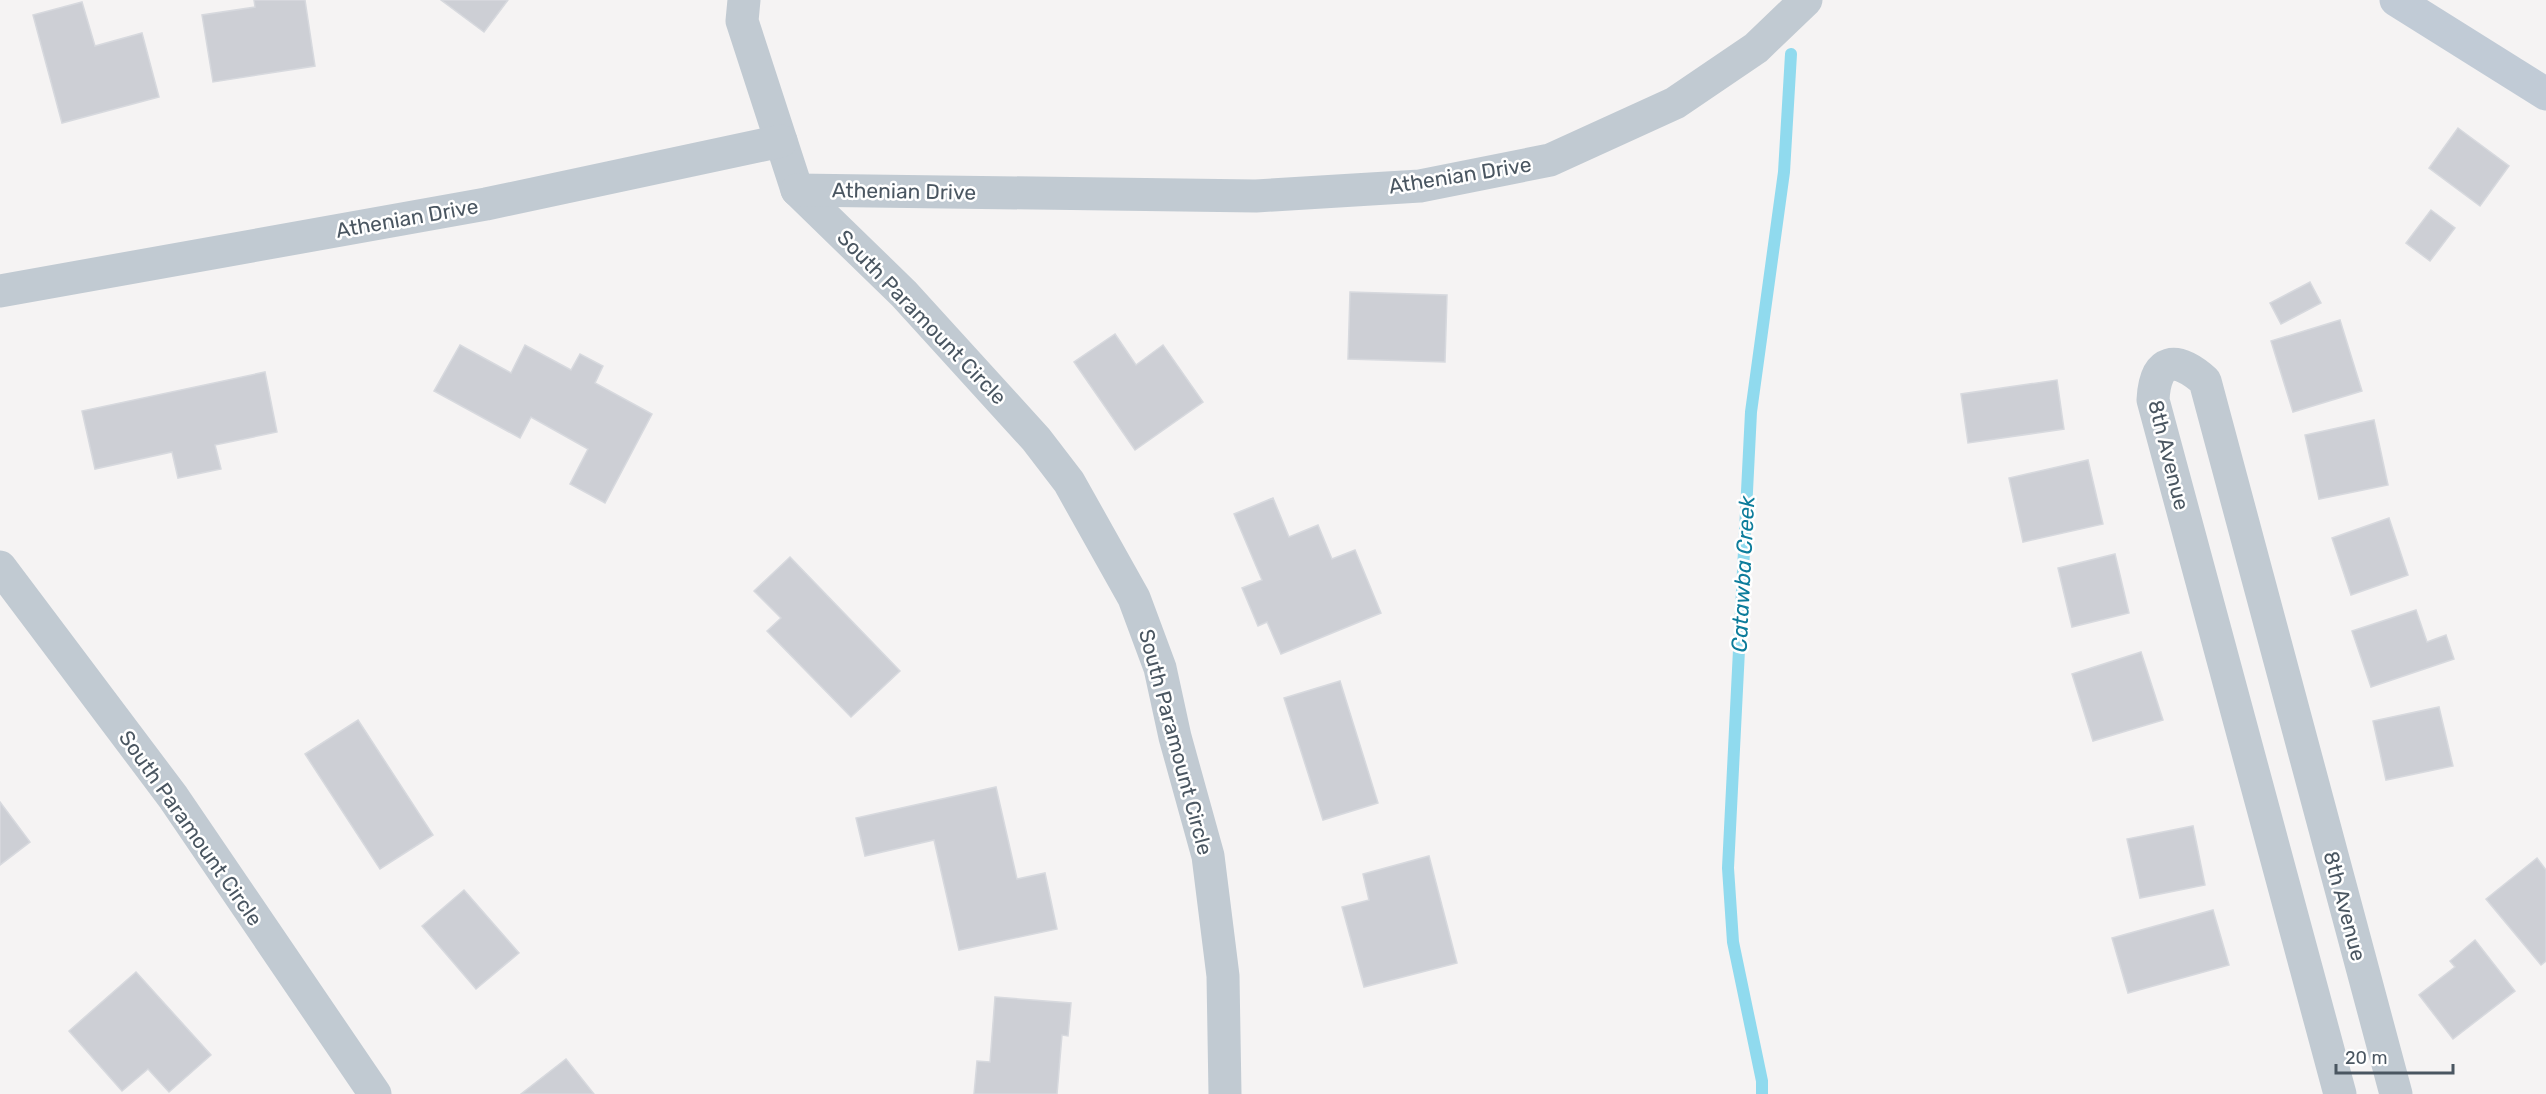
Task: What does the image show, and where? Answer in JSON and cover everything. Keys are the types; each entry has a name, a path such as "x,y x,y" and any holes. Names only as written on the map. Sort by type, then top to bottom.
{"main road":[{"path":"2396,0 2546,94"}],"street":[{"path":"744,0 742,21 797,190"},
{"name":"Athenian Drive","path":"797,190 1256,196 1420,186 1550,160 1675,103 1756,48 1806,0"},
{"name":"Athenian Drive","path":"0,291 486,204 781,141"},
{"name":"South Paramount Circle","path":"797,190 904,294 1036,439 1069,482 1134,598 1160,668 1175,737 1208,856 1222,976 1226,1094"},
{"name":"8th Avenue","path":"2340,1094 2153,400 2155,378 2160,370 2173,364 2184,365 2205,381 2396,1094"},
{"name":"South Paramount Circle","path":"0,567 173,797 375,1094"}],"building":[{"path":"254,0 305,0 315,66 213,82 202,15 255,7"},
{"path":"441,0 508,0 484,32"},
{"path":"82,2 95,46 142,33 159,97 62,123 33,15"},
{"path":"2458,128 2509,166 2480,206 2429,168"},
{"path":"2431,210 2455,228 2430,261 2406,243"},
{"path":"2310,282 2321,303 2281,324 2270,303"},
{"path":"1350,292 1447,295 1445,362 1348,359"},
{"path":"2340,320 2362,391 2293,412 2271,341"},
{"path":"1115,334 1136,365 1163,345 1203,402 1135,450 1074,362"},
{"path":"460,345 511,373 525,345 571,370 580,354 603,366 595,383 652,414 605,503 570,484 588,449 531,417 520,438 434,391"},
{"path":"265,372 277,432 215,445 221,469 178,478 172,452 95,469 82,411"},
{"path":"2057,380 2064,429 1968,443 1961,394"},
{"path":"2374,420 2388,485 2319,499 2305,435"},
{"path":"2088,460 2103,524 2023,542 2009,478"},
{"path":"1273,498 1289,537 1318,525 1332,559 1355,550 1381,613 1281,654 1267,622 1258,626 1242,588 1262,580 1234,514"},
{"path":"2389,518 2408,575 2351,595 2332,538"},
{"path":"2115,554 2129,613 2072,627 2058,568"},
{"path":"790,557 900,671 851,717 767,631 781,618 754,591"},
{"path":"2416,610 2427,642 2446,635 2454,659 2371,687 2352,631"},
{"path":"2141,652 2163,720 2093,741 2072,674"},
{"path":"1340,681 1378,803 1323,820 1284,698"},
{"path":"2439,707 2453,766 2386,780 2373,721"},
{"path":"358,720 433,835 380,869 305,754"},
{"path":"996,787 1017,879 1045,873 1057,929 959,950 934,840 865,856 856,818"},
{"path":"0,802 30,842 0,865"},
{"path":"2193,826 2205,885 2140,898 2127,839"},
{"path":"1429,856 1457,963 1364,987 1342,907 1369,900 1363,874"},
{"path":"2537,858 2546,870 2546,961 2541,965 2486,899"},
{"path":"464,890 519,953 476,989 422,926"},
{"path":"2213,910 2229,965 2128,993 2112,938"},
{"path":"2475,940 2515,991 2453,1039 2419,995 2455,967 2450,961"},
{"path":"136,972 211,1055 169,1092 148,1069 122,1091 69,1031"},
{"path":"995,997 1071,1003 1068,1036 1062,1035 1057,1094 974,1094 977,1061 990,1062"},
{"path":"566,1059 594,1094 521,1094"}],"waterway":[{"name":"Catawba Creek","path":"1762,1094 1762,1081 1733,942 1728,868 1751,412 1784,172 1791,54"}]}
